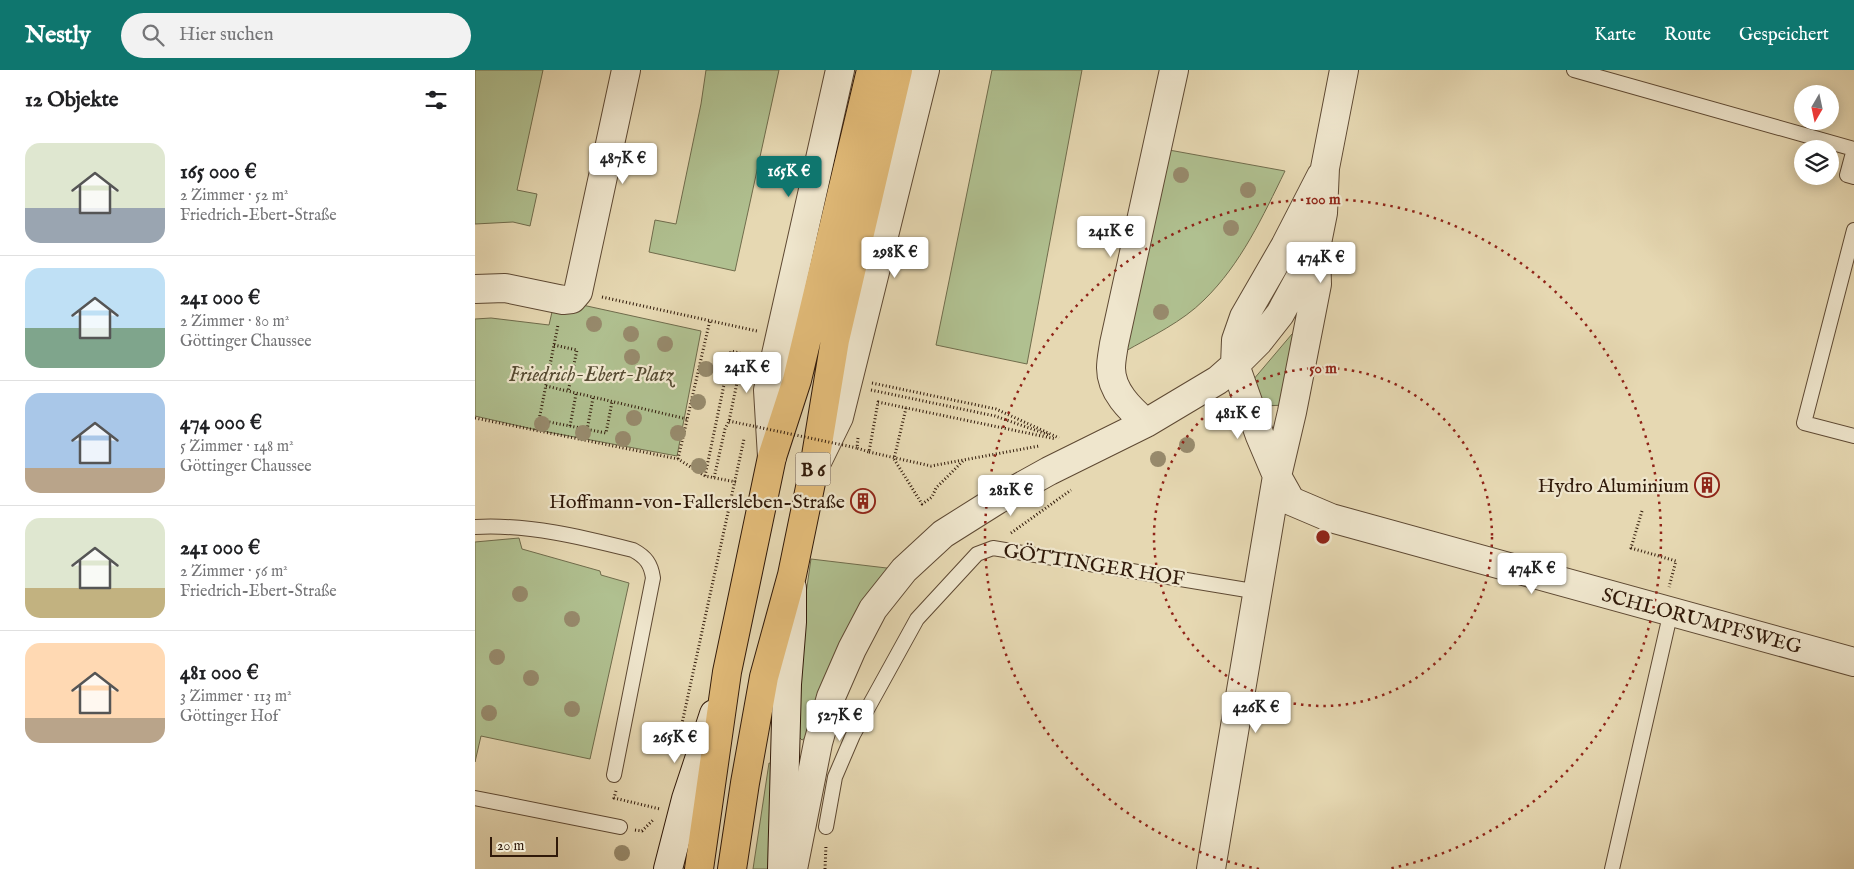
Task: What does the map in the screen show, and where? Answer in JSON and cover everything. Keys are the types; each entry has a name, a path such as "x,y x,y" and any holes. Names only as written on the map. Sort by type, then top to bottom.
{"main road":[{"name":"B 6","path":"699,869 727,672 772,457 797,380 871,70"},
{"name":"B 6","path":"732,869 743,793 764,677 792,575 814,468 835,340 898,70"}],"street":[{"path":"475,289 505,288 570,296 626,70"},
{"path":"772,457 768,390 840,70"},
{"path":"814,468 839,417 925,70"},
{"path":"1146,423 1131,410 1118,392 1111,369 1114,344 1174,70"},
{"path":"1211,869 1277,476 1317,284 1316,248 1323,212 1325,168 1344,70"},
{"path":"1277,476 1260,436 1235,366 1236,340 1244,317 1285,246 1325,168"},
{"path":"793,869 818,742 831,698 852,649 873,609 904,570 943,534 997,500 1049,471 1146,423 1218,380 1235,366 1258,342 1280,314 1316,248"},
{"name":"SCHLORUMPFSWEG","path":"1277,476 1291,501 1331,518 1854,662"},
{"path":"782,869 787,684 793,622 792,575"},
{"path":"668,869 686,799 727,672"}],"lane":[{"path":"1580,71 1854,149 1847,175 1854,177"},
{"path":"1854,230 1804,423 1854,436"},
{"path":"475,527 500,526 553,532 633,550 643,555 651,566 653,578 615,781"},
{"name":"GÖTTINGER HOF","path":"827,827 835,777 853,735 917,619 977,554 993,548 1259,592"},
{"path":"1612,869 1667,610"},
{"path":"475,798 620,827"}],"path":[{"path":"537,430 554,345 570,296 710,320 779,336"},
{"path":"678,459 710,320"},
{"path":"554,345 577,350 568,392"},
{"path":"705,476 731,351 743,354 729,421 725,429 714,478"},
{"path":"881,385 996,409 1067,441"},
{"path":"546,386 687,420"},
{"path":"866,389 995,416 1067,441"},
{"path":"570,426 576,394"},
{"path":"587,430 593,398"},
{"path":"539,420 607,433 612,402"},
{"path":"869,452 878,402 1067,441"},
{"path":"906,408 894,459 922,504 932,497 936,488 964,460"},
{"path":"475,418 678,459 705,476 736,482"},
{"path":"747,428 749,419"},
{"path":"729,421 931,466 1048,445"},
{"path":"680,733 745,438"},
{"path":"708,461 717,464"},
{"path":"1642,510 1631,548 1676,561 1667,610"},
{"path":"615,781 615,798 663,810 642,831 620,827"},
{"path":"825,869 827,827"}],"green space":[{"path":"475,70 543,70 517,190 537,194 530,226 513,222 475,224"},
{"path":"706,70 779,70 735,271 649,252 655,220 676,224 701,104"},
{"path":"992,70 1082,70 1027,364 936,345"},
{"path":"1169,150 1285,171 1250,239 1217,286 1186,315 1124,352"},
{"name":"Friedrich-Ebert-Platz","path":"555,299 701,331 677,456 537,430 475,416 475,319 491,318 549,325"},
{"path":"1292,334 1299,342 1286,405 1263,406 1253,380"},
{"path":"519,538 522,549 600,571 601,575 629,583 590,759 481,736 475,762 475,542"},
{"path":"811,559 895,569 810,735 802,740 795,733 802,621"},
{"path":"769,763 775,764 773,869 753,869"}],"place":[{"name":"Hydro Aluminium","path":"1707,485"},
{"name":"Hoffmann-von-Fallersleben-Straße","path":"863,501"}]}
